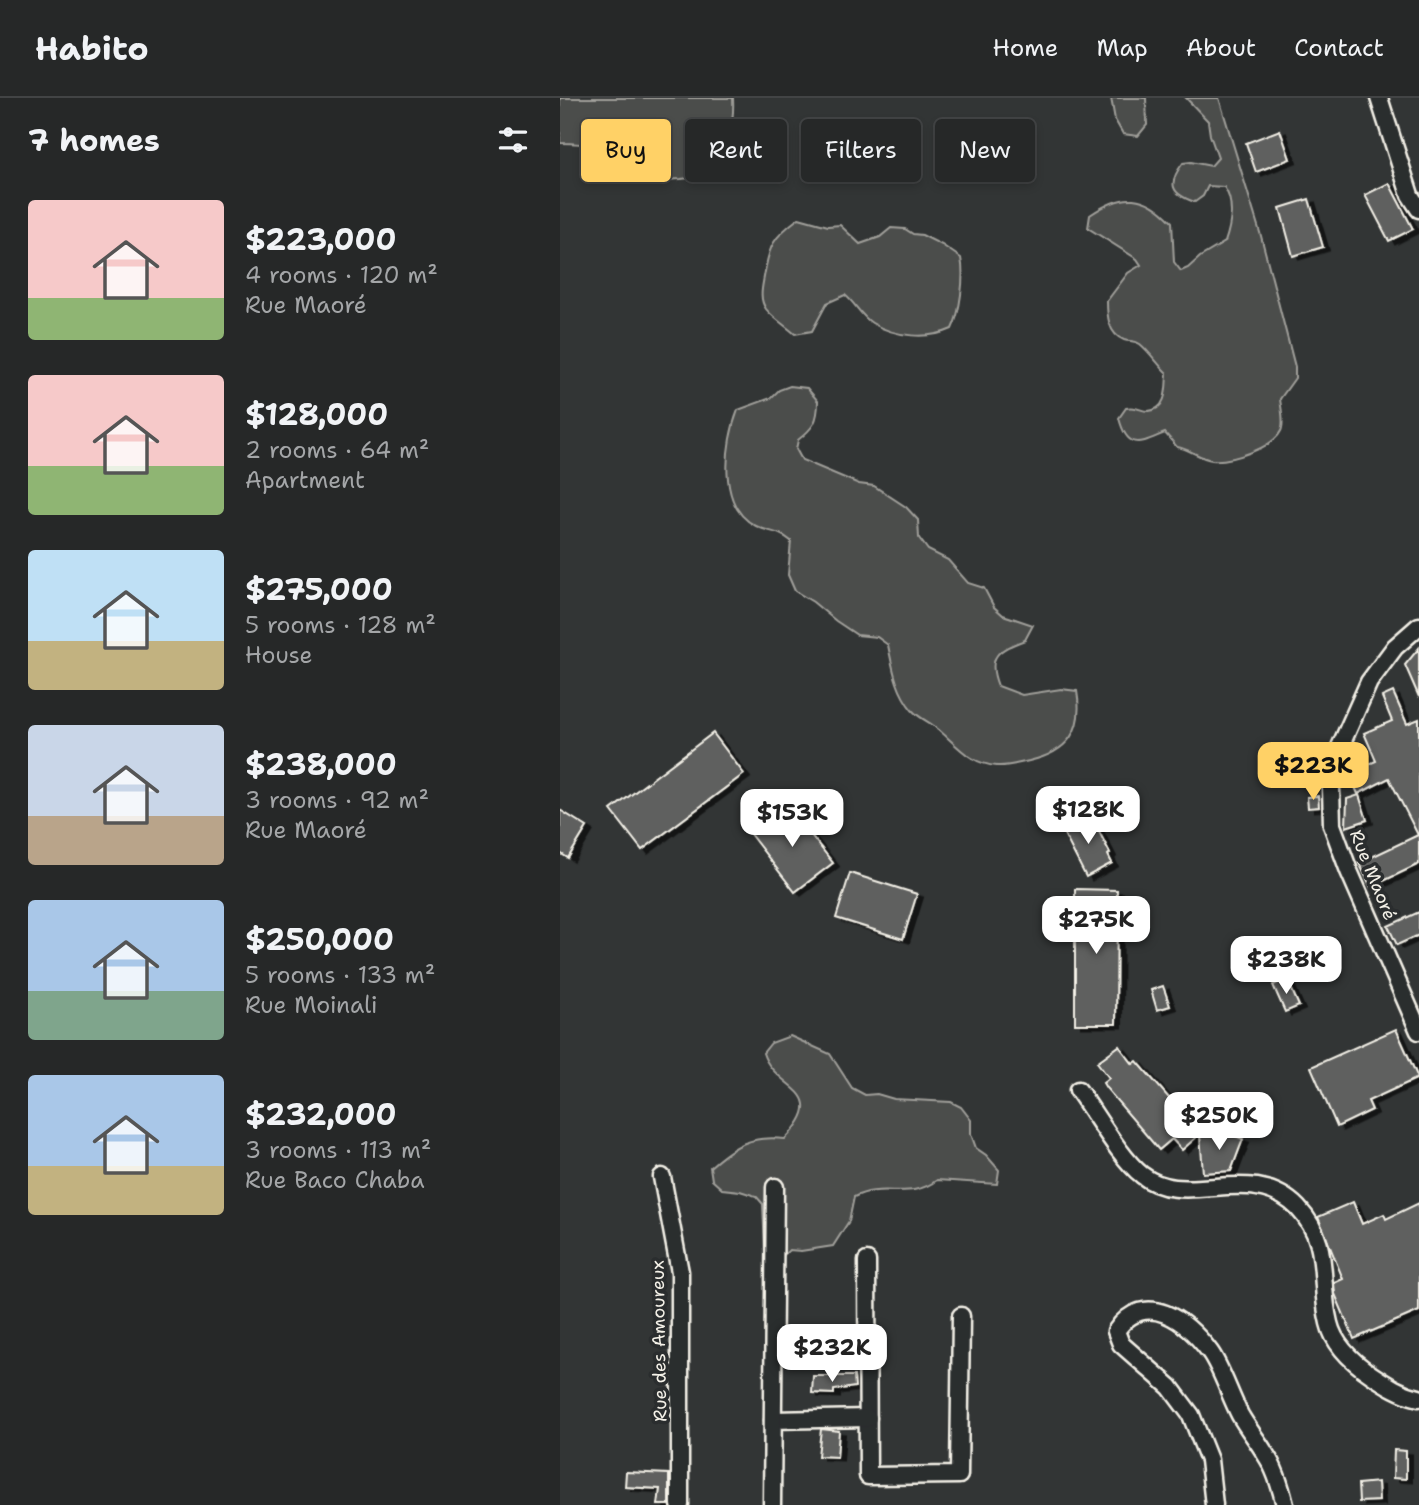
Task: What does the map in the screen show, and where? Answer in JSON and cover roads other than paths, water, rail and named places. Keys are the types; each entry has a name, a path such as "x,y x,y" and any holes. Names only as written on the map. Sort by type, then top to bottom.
{"street":[{"path":"1379,98 1410,194 1419,209"},
{"name":"Rue Maoré","path":"1419,626 1395,647 1369,682 1340,747 1331,787 1332,825 1349,872 1419,1031"},
{"path":"1078,1090 1143,1176 1163,1185 1192,1189 1227,1185 1259,1186 1296,1206 1311,1225 1322,1250 1329,1325 1338,1344 1359,1366 1375,1377 1405,1395 1419,1398"},
{"name":"Rue des Amoureux","path":"662,1177 680,1272 680,1505"},
{"path":"772,1505 775,1187"},
{"path":"867,1261 868,1476 959,1475 961,1316"},
{"path":"1214,1505 1209,1460 1191,1415 1170,1387 1121,1344 1116,1332 1124,1320 1145,1310 1163,1311 1190,1328 1212,1354 1227,1391 1249,1432 1267,1456 1280,1484 1285,1505"},
{"path":"773,1420 868,1418"}]}
